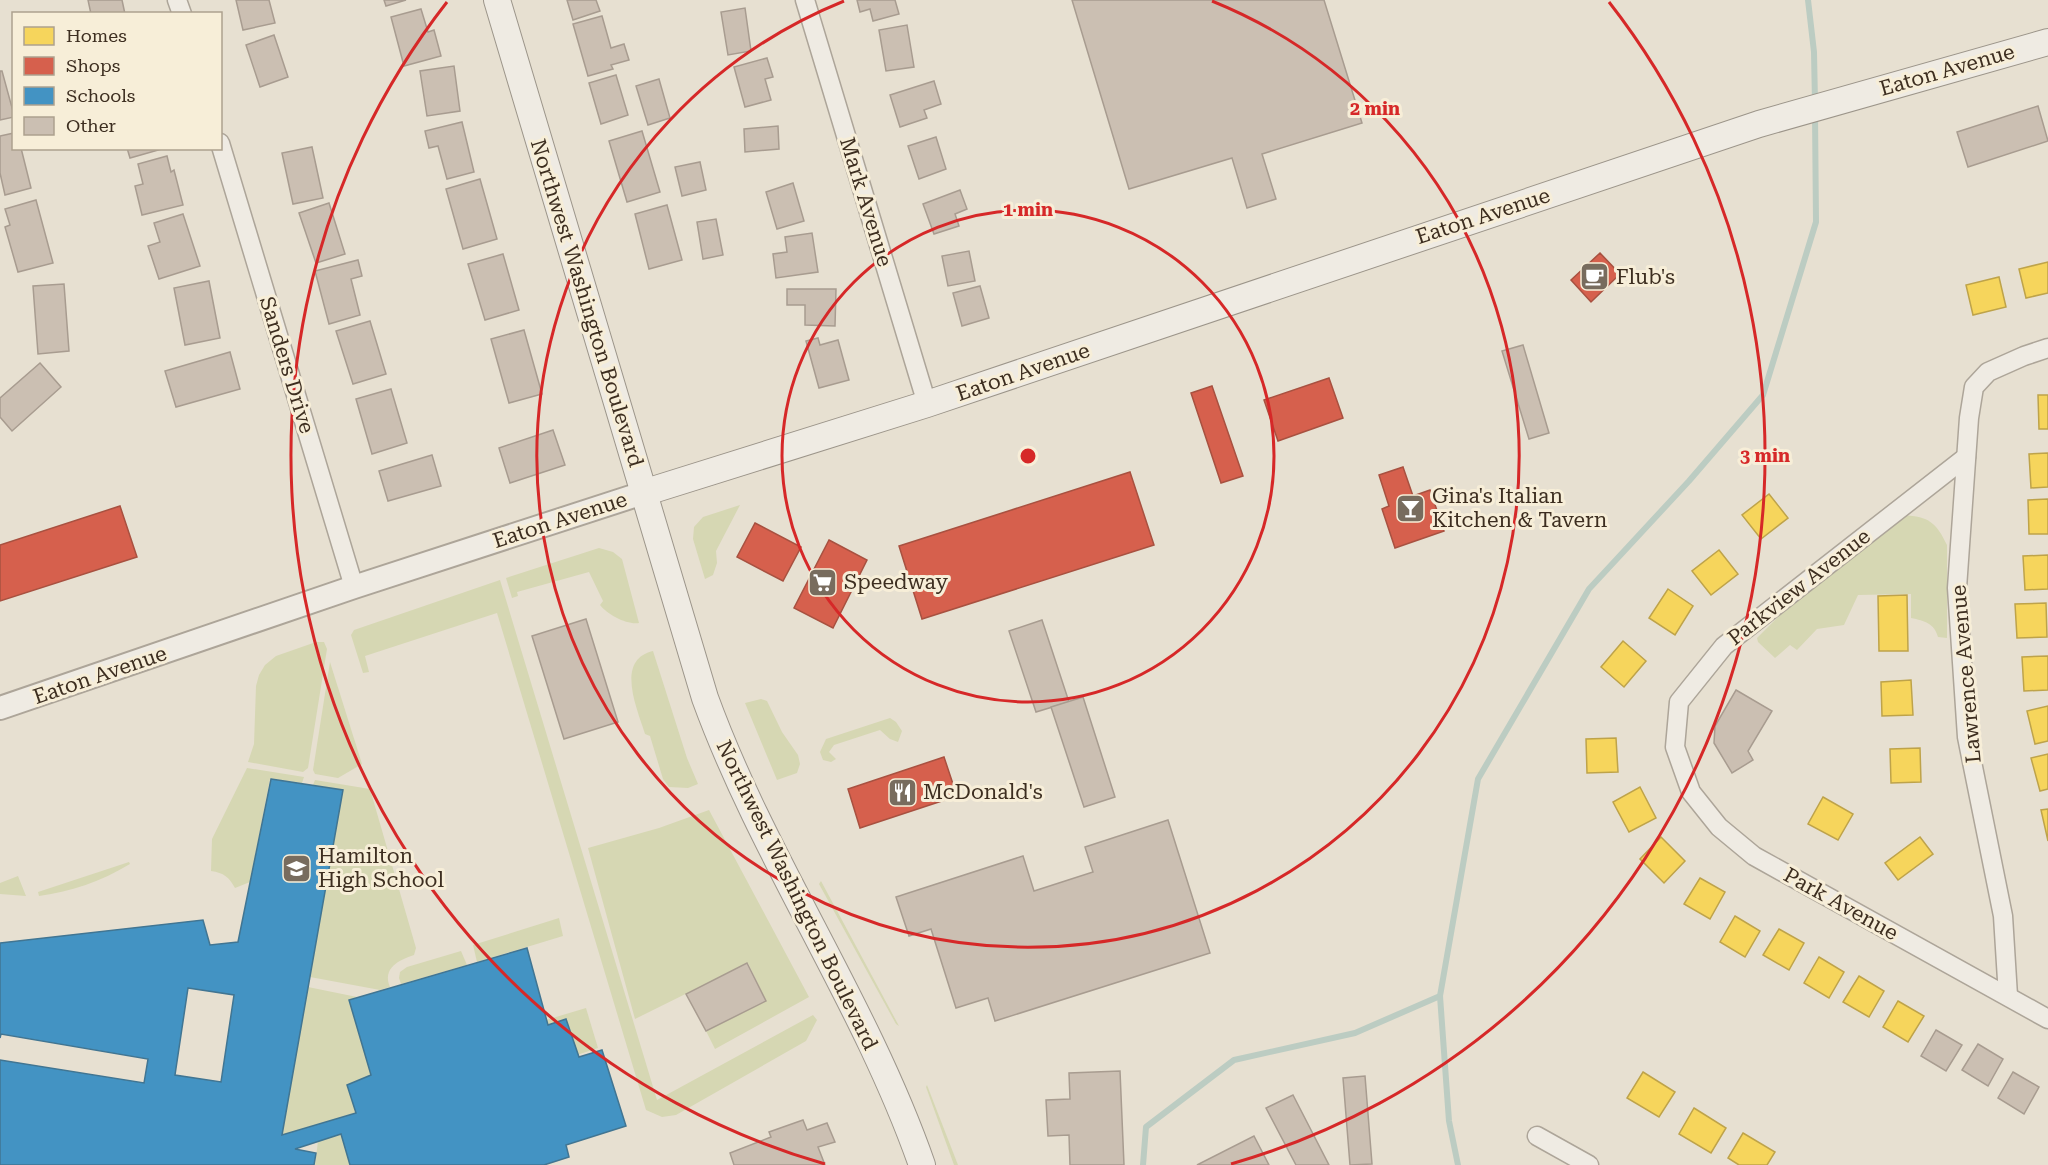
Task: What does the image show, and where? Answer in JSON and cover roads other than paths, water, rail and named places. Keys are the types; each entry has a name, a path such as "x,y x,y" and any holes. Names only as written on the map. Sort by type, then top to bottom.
{"main road":[{"name":"Northwest Washington Boulevard","path":"496,0 705,698 723,747 775,859 860,1020 911,1132 922,1165"},
{"name":"Eaton Avenue","path":"643,492 927,404 1759,124 2048,42"}],"street":[{"name":"Mark Avenue","path":"805,0 927,404"},
{"name":"Sanders Drive","path":"222,150 354,587"},
{"name":"Lawrence Avenue","path":"2008,996 2003,916 1967,737 1957,588 1966,457 1974,387 1988,372 2048,348"},
{"name":"Parkview Avenue","path":"1675,747 1679,702 1724,646 1966,457"},
{"name":"Eaton Avenue","path":"0,708 354,587 643,492"},
{"name":"Park Avenue","path":"1675,747 1691,792 1719,827 1754,856 2048,1018"},
{"path":"1537,1136 1589,1165"}],"waterway":[{"path":"1808,0 1814,52 1815,103"},
{"path":"1458,1165 1449,1121 1440,996 1478,779 1589,589 1689,481 1763,395 1816,222 1815,114"},
{"path":"1143,1165 1146,1127 1234,1060 1355,1033 1440,996"}],"place":[{"name":"Flub's","path":"1595,277"},
{"name":"Gina's Italian Kitchen & Tavern","path":"1411,508"},
{"name":"Speedway","path":"823,582"},
{"name":"McDonald's","path":"902,792"},
{"name":"Hamilton High School","path":"297,868"}]}
